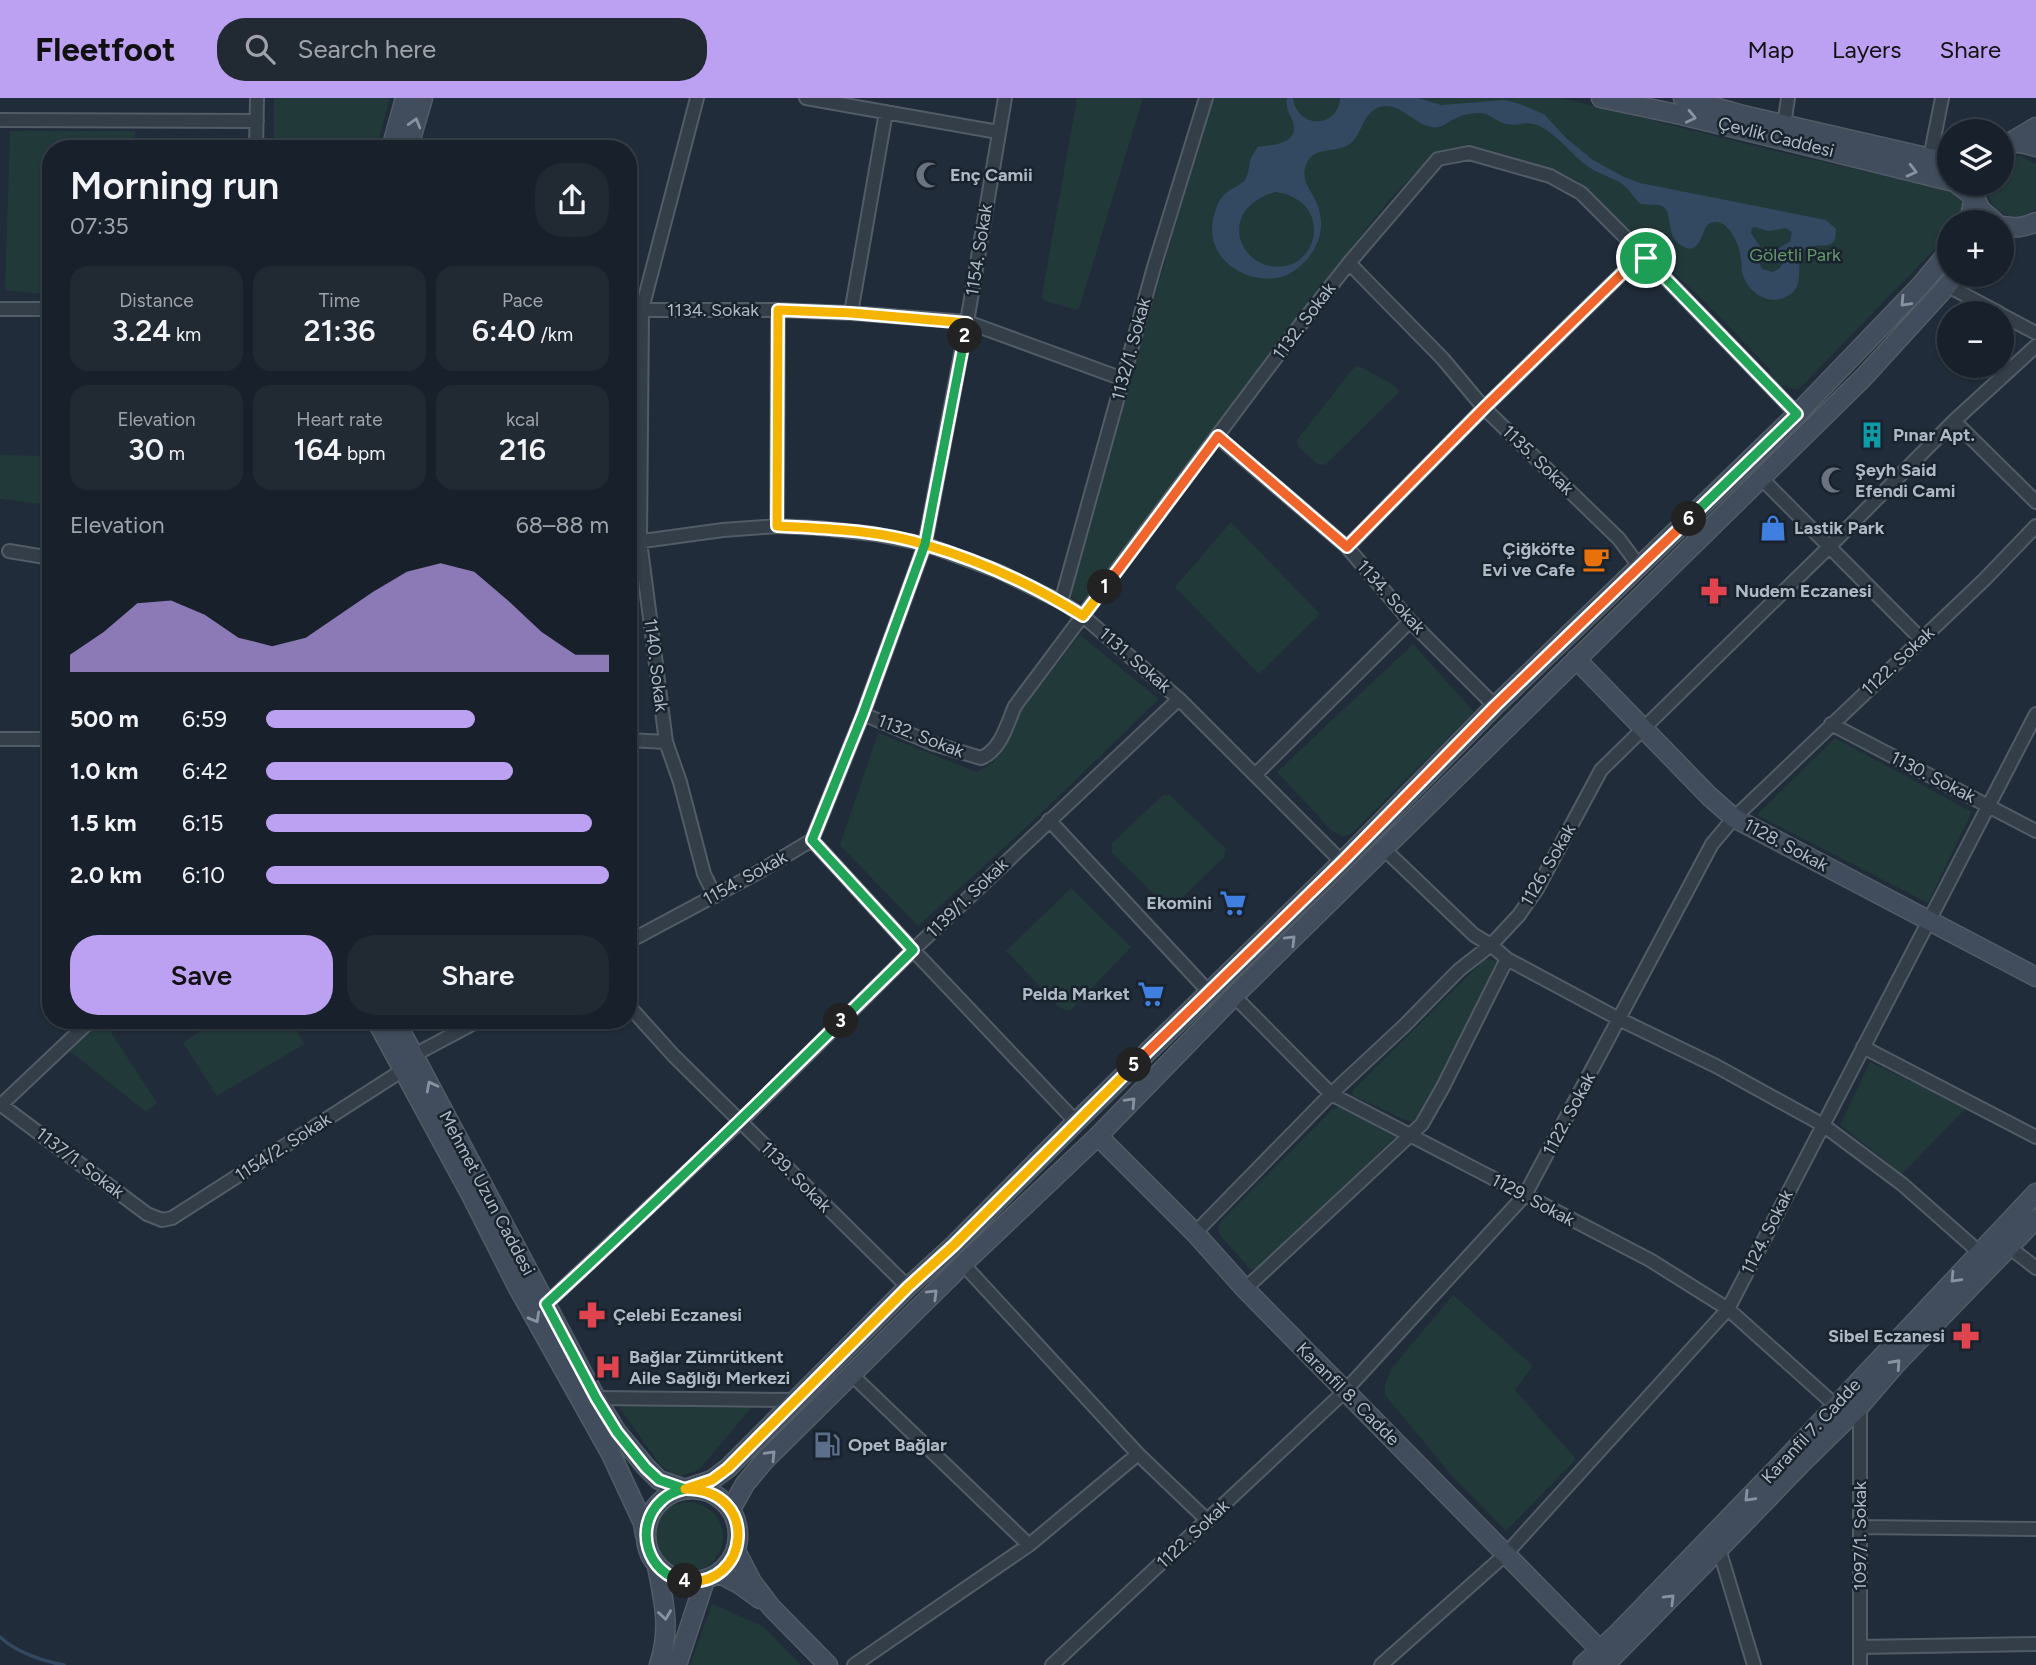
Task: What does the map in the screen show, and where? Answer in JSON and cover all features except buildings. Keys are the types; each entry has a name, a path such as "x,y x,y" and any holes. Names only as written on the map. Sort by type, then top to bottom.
{"main road":[{"path":"393,140 405,98"},
{"path":"411,140 423,98"},
{"name":"Çevlik Caddesi","path":"1601,98 1708,121 1937,178"},
{"name":"Çevlik Caddesi","path":"1684,98 1783,125 1937,160"},
{"path":"2014,139 2036,127"},
{"path":"2014,144 2036,147"},
{"path":"2014,228 2036,222"},
{"path":"645,1535 647,1522 662,1500 673,1493 712,1480 728,1468 908,1287 954,1245 1208,991 1342,862 1495,706 1797,414 1937,266"},
{"path":"731,1509 745,1484 765,1460 963,1264 1098,1136 1234,996 1863,378 1946,287"},
{"name":"1128. Sokak","path":"1576,659 1709,796 1734,818 2036,976"},
{"path":"381,1029 517,1286 611,1454 643,1523 651,1556 657,1566 667,1574 679,1580 692,1581 712,1576 729,1563 736,1551 737,1522 731,1509 711,1492 685,1489"},
{"name":"Mehmet Uzun Caddesi","path":"400,1029 596,1398 617,1432 659,1480 685,1489"},
{"name":"Karanfil 8. Cadde","path":"1098,1136 1610,1659"},
{"name":"Karanfil 7. Cadde","path":"1610,1659 1776,1469 2036,1194"},
{"name":"Karanfil 7. Cadde","path":"1583,1665 1610,1659 1802,1461 1860,1406 1897,1363 2036,1219"},
{"path":"736,1551 752,1582 771,1607 828,1665"},
{"path":"657,1566 667,1629 659,1665"},
{"path":"712,1576 739,1584 771,1607"},
{"path":"677,1665 712,1576"}],"street":[{"path":"256,140 257,98"},
{"name":"1140. Sokak","path":"637,455 642,310 697,98"},
{"path":"806,98 998,132"},
{"name":"1154. Sokak","path":"637,937 812,840 863,714 925,544 967,323 1005,98"},
{"name":"1132/1. Sokak","path":"1061,602 1154,267 1206,98"},
{"path":"1783,125 1788,98"},
{"path":"1930,159 1942,98"},
{"path":"851,313 886,112"},
{"path":"0,120 257,121"},
{"name":"1132. Sokak","path":"863,714 930,743 981,758 996,747 1015,706 1301,324 1438,159 1469,153 1550,176 1581,194 1797,414"},
{"path":"1347,547 1642,254"},
{"name":"1135. Sokak","path":"1349,263 1443,359 1484,408 1619,539 1639,566"},
{"path":"1961,287 1982,301"},
{"path":"0,309 42,309"},
{"name":"1134. Sokak","path":"637,310 778,310 967,323 1123,379"},
{"path":"777,526 778,310"},
{"path":"2014,321 2036,332"},
{"name":"1126. Sokak","path":"1195,1233 1331,1094 1459,970 1491,945 1519,915 1537,889 1601,770 1954,421 2036,346"},
{"path":"1954,421 2036,502"},
{"name":"1134. Sokak","path":"1218,436 1347,547 1410,621 1495,706"},
{"path":"1760,478 1922,639"},
{"name":"1131. Sokak","path":"637,542 777,526 874,534 925,544 1000,572 1083,616 1179,699 1342,862"},
{"name":"1122. Sokak","path":"1052,1665 1345,1391 1525,1195 1712,844 1734,818 1985,579 2036,526"},
{"path":"9,551 42,556"},
{"name":"1140. Sokak","path":"637,561 666,742 680,782 704,874 715,896"},
{"path":"1256,774 1410,621"},
{"name":"1139/1. Sokak","path":"546,1304 740,1122 913,950 1179,699"},
{"name":"1124. Sokak","path":"1381,1665 1506,1554 1728,1309 2036,714"},
{"name":"1130. Sokak","path":"1831,724 2036,831"},
{"path":"0,739 42,739"},
{"path":"637,740 666,742"},
{"path":"1049,820 1208,991"},
{"path":"812,840 1076,1122"},
{"path":"1384,848 1474,935 1507,959 1619,1019 1716,1066 1823,1125 1902,1184 1979,1252"},
{"path":"1245,1289 1422,1124 1507,959"},
{"name":"1129. Sokak","path":"1234,996 1331,1094 1650,1260 1728,1309 1835,1405"},
{"name":"1139. Sokak","path":"637,1015 673,1055 908,1287"},
{"path":"1,1104 81,1029"},
{"path":"414,1055 463,1029"},
{"path":"1863,1047 2036,1137"},
{"name":"1154/2. Sokak","path":"162,1220 172,1218 403,1070"},
{"name":"1137/1. Sokak","path":"1,1104 147,1214 162,1220"},
{"path":"2009,1247 2036,1268"},
{"path":"963,1264 1138,1454 1208,1521"},
{"path":"851,1374 1029,1545"},
{"path":"596,1398 795,1399"},
{"name":"1097/1. Sokak","path":"1860,1406 1860,1665"},
{"path":"854,1665 1029,1545 1138,1454"},
{"path":"1860,1527 2036,1529"},
{"path":"1719,1549 1754,1665"},
{"path":"1860,1647 2036,1644"}],"green space":[{"path":"274,98 390,98 378,140 274,140"},
{"path":"1077,98 1143,98 1079,309 1076,310 1043,300 1042,295"},
{"name":"Göletli Park","path":"1213,98 1562,98 1937,188 1937,196 1963,196 1965,204 1962,210 1937,210 1937,246 1934,250 1798,390 1786,385 1780,386 1769,373 1771,370 1705,302 1672,271 1669,273 1577,181 1509,155 1470,145 1440,151 1390,199 1329,276 1086,599 1078,602 1068,594"},
{"path":"10,131 135,131 135,140 42,140 42,294 5,290"},
{"path":"2014,156 2021,156 2036,164 2036,209 2014,216 2014,210 1998,210 1989,196 2014,196"},
{"path":"1356,365 1399,390 1325,465 1317,464 1298,446 1297,440"},
{"path":"0,455 42,456 42,504 0,499"},
{"path":"1231,522 1320,614 1259,674 1175,587"},
{"path":"1080,635 1159,699 1033,821 918,926 840,845 878,733 977,772 994,762 1022,708"},
{"path":"1413,644 1474,712 1351,834 1343,836 1332,831 1277,772"},
{"path":"1835,738 1972,812 1928,903 1757,815"},
{"path":"1163,795 1170,795 1226,849 1224,857 1173,907 1167,907 1112,853 1112,843"},
{"path":"1071,888 1131,947 1070,1011 1060,1008 1006,951"},
{"path":"1484,960 1497,961 1417,1123 1352,1095 1353,1090"},
{"path":"92,1029 109,1029 157,1103 146,1112 67,1049"},
{"path":"203,1029 296,1029 304,1044 217,1096 183,1043"},
{"path":"1870,1062 1967,1107 1902,1174 1840,1125"},
{"path":"1339,1107 1393,1132 1395,1137 1258,1269 1250,1269 1220,1235 1218,1227 1333,1109"},
{"path":"1453,1295 1533,1366 1515,1390 1576,1459 1506,1531 1452,1476 1385,1395 1385,1384 1392,1368"},
{"path":"756,1402 699,1470 681,1476 672,1474 660,1465 617,1404"},
{"path":"695,1502 708,1508 717,1517 721,1523 721,1551 713,1562 702,1570 681,1572 663,1562 655,1551 653,1530 663,1512 674,1504"},
{"path":"712,1604 763,1626 801,1665 690,1665"}],"water":[{"path":"1287,98 1293,98 1302,115 1317,121 1332,115 1338,108 1340,98 1418,98 1441,105 1504,100 1517,103 1544,114 1566,138 1593,160 1622,176 1640,183 1826,220 1836,229 1835,237 1829,245 1813,246 1800,253 1796,288 1784,298 1769,299 1753,291 1745,281 1739,248 1725,225 1710,223 1696,246 1691,249 1681,245 1675,240 1664,207 1641,204 1622,184 1590,168 1543,128 1528,123 1506,124 1478,113 1461,116 1440,127 1430,127 1388,106 1374,110 1366,118 1351,143 1339,149 1314,154 1306,165 1304,176 1317,204 1321,225 1320,236 1311,254 1296,269 1282,277 1270,279 1251,276 1240,272 1221,256 1216,249 1212,224 1218,203 1246,178 1251,159 1258,147 1281,143 1291,137 1294,126","holes":["1276,192 1295,198 1307,209 1313,222 1314,236 1309,249 1300,260 1286,266 1270,266 1254,259 1241,242 1239,232 1240,223 1249,207 1257,200","1755,227 1768,231 1786,228 1792,232 1790,241 1778,249 1783,262 1780,268 1773,272 1762,269 1760,265 1763,251 1751,233"]}],"waterway":[{"path":"0,1637 30,1655 64,1665"}],"place":[{"name":"Enç Camii","path":"929,175"},
{"name":"Pınar Apt.","path":"1872,435"},
{"name":"Şeyh Said Efendi Cami","path":"1834,480"},
{"name":"Lastik Park","path":"1773,528"},
{"name":"Çiğköfte Evi ve Cafe","path":"1596,559"},
{"name":"Nudem Eczanesi","path":"1714,591"},
{"name":"Ekomini","path":"1233,903"},
{"name":"Pelda Market","path":"1151,994"},
{"name":"Çelebi Eczanesi","path":"592,1315"},
{"name":"Sibel Eczanesi","path":"1966,1336"},
{"name":"Bağlar Zümrütkent Aile Sağlığı Merkezi","path":"608,1367"},
{"name":"Opet Bağlar","path":"827,1445"}],"route":[{"path":"1646,258 1642,254 1347,547 1218,436 1083,616 1000,572 925,544 874,534 777,526 778,310 967,323 925,544 863,714 812,840 913,950 740,1122 546,1304 617,1432 659,1480 685,1489 662,1500 647,1522 647,1546 657,1566 667,1574 679,1580 705,1580 729,1563 736,1551 737,1522 731,1509 711,1492 685,1489 712,1480 728,1468 908,1287 954,1245 1208,991 1342,862 1495,706 1797,414 1646,258"}]}
